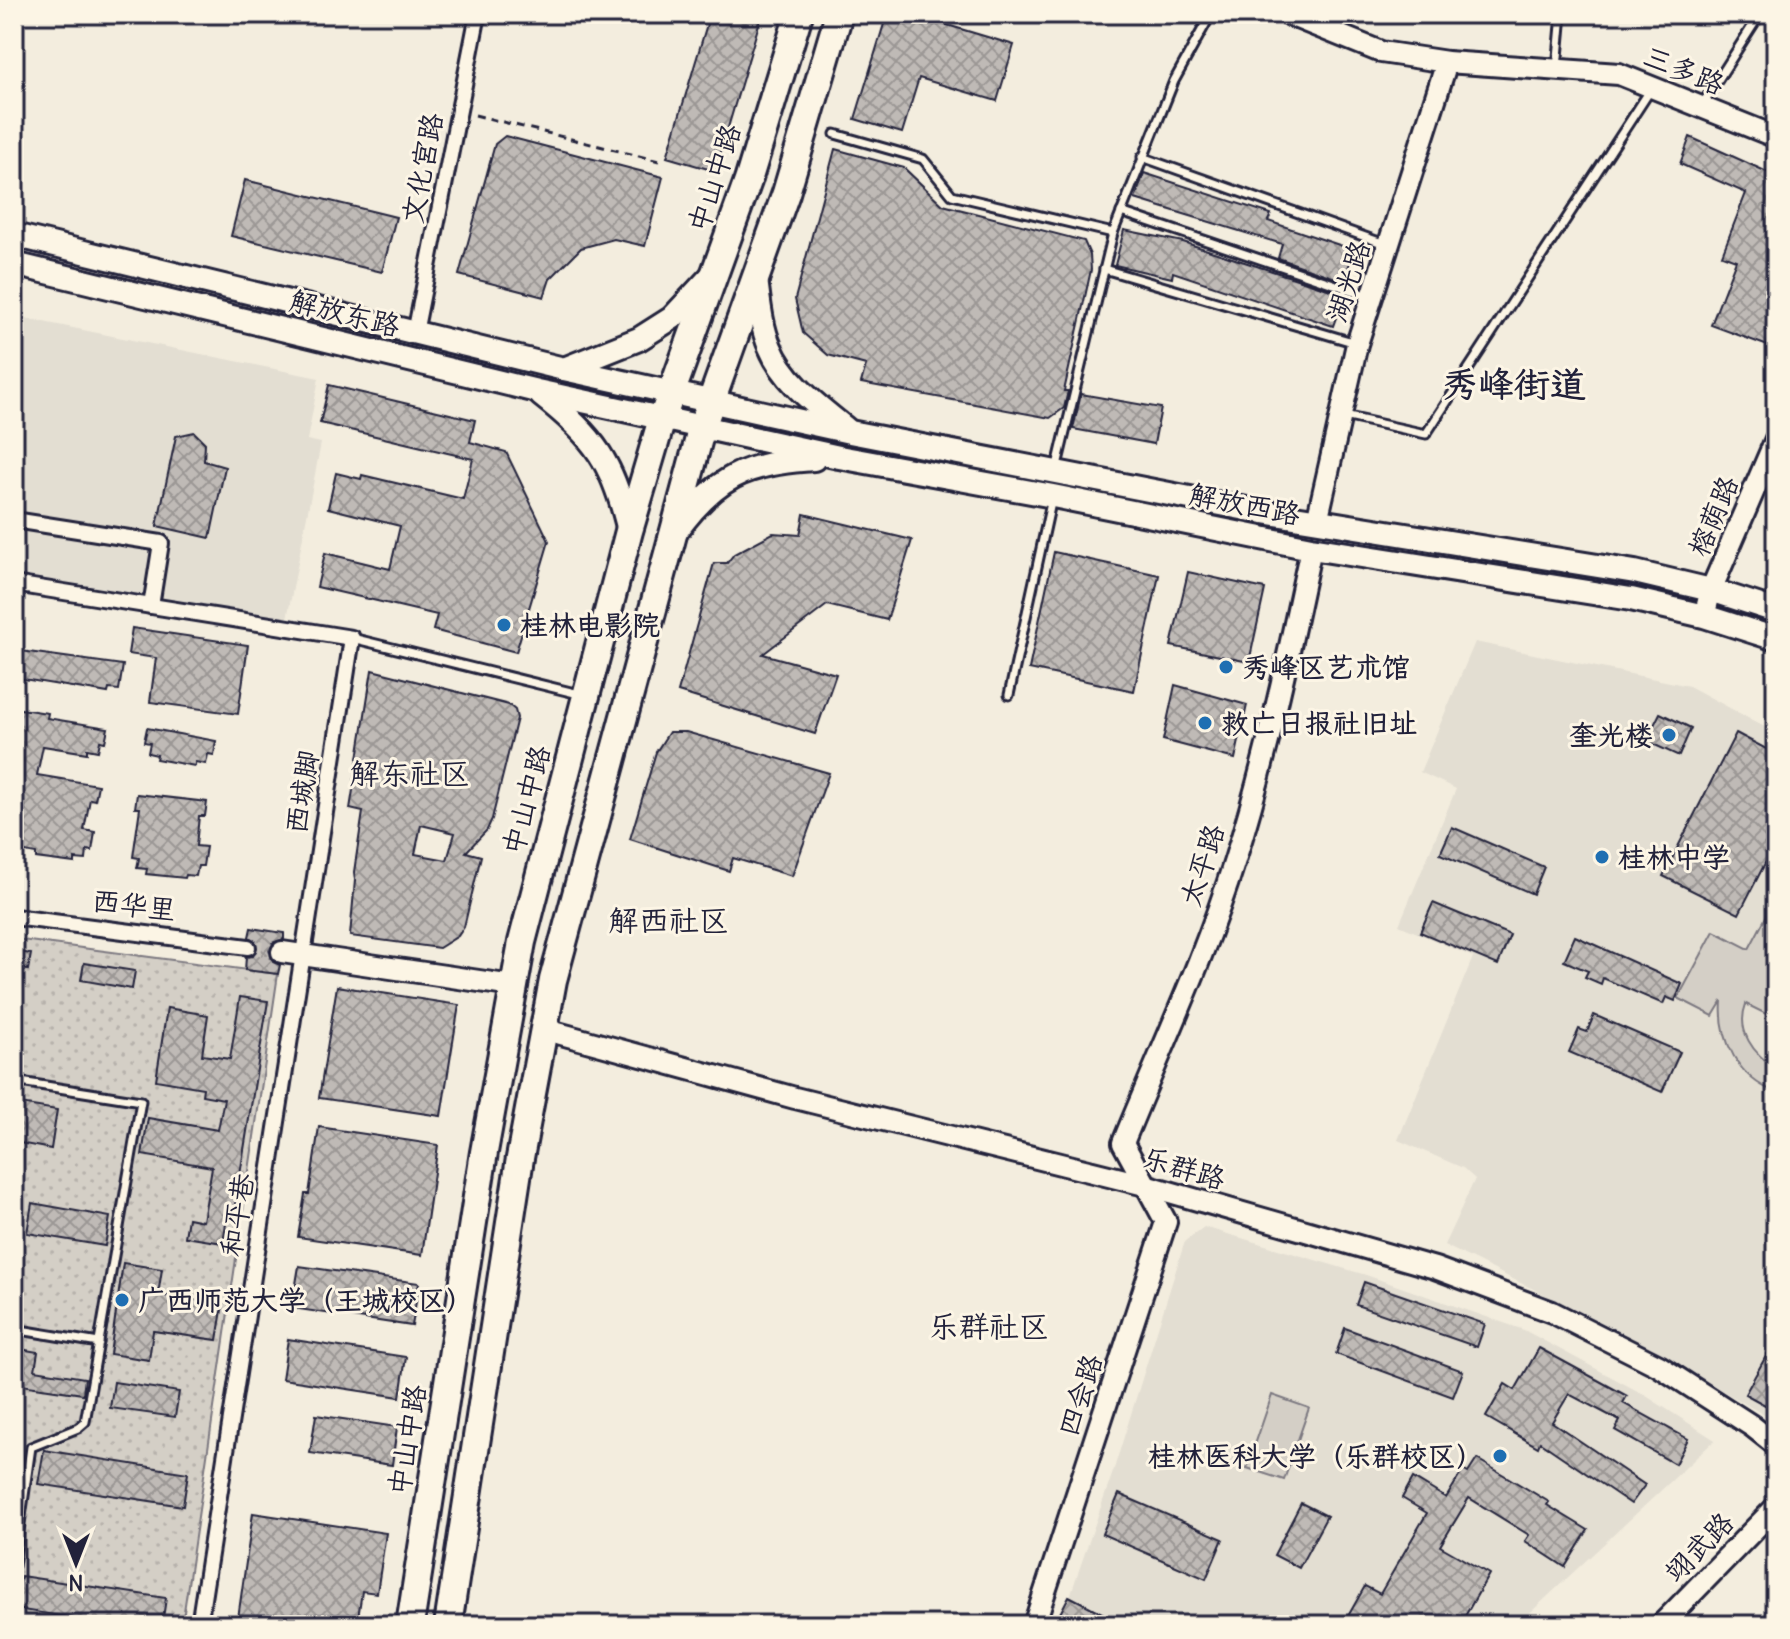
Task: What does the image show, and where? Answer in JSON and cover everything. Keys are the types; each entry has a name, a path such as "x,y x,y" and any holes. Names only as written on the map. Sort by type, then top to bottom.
{"highway":[{"name":"中山中路","path":"410,1625 513,986 629,531 662,419 748,181 799,14"},
{"path":"448,1625 516,1186 553,980 702,427 786,193 839,14"}],"main road":[{"name":"解放东路","path":"14,235 712,402"},
{"name":"解放东路","path":"14,264 537,391 702,427"},
{"path":"564,369 639,339 672,318 719,267"},
{"path":"756,279 770,347 783,371 809,398 850,432"},
{"path":"537,391 565,414 597,448 620,494 629,531"},
{"name":"解放西路","path":"712,402 850,432 1317,521 1635,572 1711,590 1776,611"},
{"name":"解放西路","path":"702,427 839,457 1311,548 1631,599 1704,616 1776,639"},
{"path":"670,540 707,493 732,476 793,460 839,457"}],"street":[{"name":"文化宫路","path":"415,333 478,14"},
{"name":"三多路","path":"1287,14 1381,52 1447,62 1619,74 1776,137"},
{"name":"湖光路","path":"1317,521 1357,344 1447,62"},
{"name":"榕荫路","path":"1704,616 1711,590 1776,439"},
{"path":"14,520 161,543 151,606"},
{"name":"太平路","path":"1145,1185 1123,1143 1235,861 1279,695 1311,548"},
{"path":"14,584 352,638"},
{"name":"西城脚","path":"304,955 352,638"},
{"name":"西华里","path":"14,917 248,947"},
{"path":"282,952 513,986"},
{"name":"和平巷","path":"199,1625 304,955"},
{"name":"乐群路","path":"543,1029 795,1098 1145,1185 1435,1268 1552,1312 1659,1366 1776,1445"},
{"name":"四会路","path":"1034,1625 1166,1222 1145,1185"},
{"name":"翊武路","path":"1661,1625 1776,1507"}],"lane":[{"path":"1055,472 1113,233 1174,81 1211,14"},
{"path":"1557,70 1562,14"},
{"path":"1701,107 1760,14"},
{"path":"1339,415 1426,434 1652,87"},
{"path":"835,134 923,159 952,195 1113,233"},
{"path":"1142,157 1389,246"},
{"path":"1121,212 1372,297"},
{"path":"1104,269 1357,344"},
{"path":"1009,695 1053,496"},
{"path":"352,638 586,696"},
{"path":"14,1081 141,1101 84,1423 31,1447 14,1566"},
{"path":"14,1329 99,1343"}],"path":[{"path":"460,111 659,161"}],"shaded area":[{"path":"14,316 319,378 307,440 321,443 287,619 14,581"},
{"name":"桂林中学","path":"1475,642 1689,686 1776,733 1776,1422 1632,1338 1444,1245 1475,1179 1463,1168 1398,1140 1473,957 1399,925 1456,789 1420,772"},
{"path":"1776,898 1776,1019 1746,1004 1743,1023 1754,1049 1776,1068 1776,1092 1751,1078 1741,1068 1724,1029 1722,1001 1713,1016 1678,998 1714,931 1749,949"},
{"name":"广西师范大学（王城校区）","path":"14,939 278,974 182,1625 14,1625"},
{"name":"桂林医科大学（乐群校区）","path":"1204,1227 1366,1275 1524,1330 1643,1394 1715,1440 1517,1625 1060,1625 1113,1472 1185,1241"},
{"path":"1272,1395 1309,1408 1284,1480 1247,1468"}],"building":[{"path":"710,14 762,14 715,171 667,157"},
{"path":"887,14 937,14 934,21 1014,45 997,101 919,78 902,133 855,119"},
{"path":"505,136 663,177 645,246 614,239 581,248 550,279 544,297 459,275 495,144"},
{"path":"1690,137 1776,176 1776,349 1711,325 1736,260 1722,255 1746,193 1680,164"},
{"path":"835,149 904,168 943,205 1084,241 1090,255 1091,270 1064,391 1068,391 1064,408 1050,418 861,383 866,365 828,355 803,333 795,299"},
{"path":"1144,173 1271,214 1268,221 1354,250 1344,281 1278,258 1282,244 1135,199"},
{"path":"245,180 396,217 382,272 231,236"},
{"path":"1124,230 1183,242 1340,293 1338,300 1342,301 1333,326 1173,272 1172,278 1115,265"},
{"path":"329,385 475,420 470,442 506,452 549,541 516,652 433,630 437,615 317,587 325,553 390,569 400,526 328,508 336,473 361,479 362,475 463,499 473,459 320,423"},
{"path":"1081,394 1161,408 1154,444 1073,429"},
{"path":"194,432 205,443 204,461 225,467 210,538 157,526 176,436"},
{"path":"804,514 912,540 887,620 827,605 763,654 836,674 815,734 678,692 714,563 727,563 734,554 773,533 800,535"},
{"path":"1054,552 1159,575 1134,691 1029,669"},
{"path":"1188,572 1265,589 1249,662 1171,646"},
{"path":"132,628 248,645 238,714 150,702 156,658 128,654"},
{"path":"21,651 123,665 119,690 109,689 108,693 17,678"},
{"path":"372,670 509,705 515,710 517,718 492,819 487,830 466,852 481,856 464,927 458,936 439,948 350,936 354,872 363,812 350,809","holes":["421,825 455,833 447,860 415,854"]},
{"name":"救亡日报社旧址","path":"1175,685 1247,705 1235,759 1163,740"},
{"path":"14,708 48,713 47,718 108,728 105,742 100,741 98,751 87,749 87,753 43,746 37,775 98,785 95,800 90,799 84,830 95,832 92,851 87,850 86,860 75,859 75,863 36,858 36,854 14,850"},
{"name":"奎光楼","path":"1660,713 1691,728 1679,756 1646,741"},
{"path":"147,728 216,741 214,755 208,754 206,764 195,762 195,766 156,759 157,755 148,753 150,743 144,742"},
{"path":"669,732 686,732 829,773 792,876 733,858 729,871 630,839 656,752"},
{"path":"1736,733 1776,754 1776,842 1739,914 1663,876"},
{"path":"137,794 207,802 205,816 199,816 196,846 206,847 203,866 198,866 196,876 186,875 185,878 146,874 147,869 137,868 139,858 133,857 140,808 135,808"},
{"path":"1452,827 1544,867 1533,894 1440,854"},
{"path":"1433,903 1510,935 1498,965 1420,932"},
{"path":"251,928 284,933 284,939 272,943 269,951 273,962 280,965 278,974 245,970 246,957 253,956 258,949 257,942 249,937"},
{"path":"1575,936 1682,984 1675,1001 1666,997 1663,1004 1603,978 1601,984 1585,977 1588,971 1564,961"},
{"path":"14,951 31,954 28,970 14,968"},
{"path":"84,963 135,971 132,989 81,980"},
{"path":"337,986 459,1005 441,1116 319,1098"},
{"path":"240,997 268,1001 233,1218 227,1217 223,1243 185,1237 188,1218 203,1221 212,1167 142,1155 148,1118 218,1130 224,1099 202,1095 203,1088 156,1080 167,1008 208,1015 202,1055 230,1059"},
{"path":"1594,1015 1680,1052 1662,1092 1569,1052 1579,1029 1587,1032"},
{"path":"14,1103 57,1110 51,1149 14,1142"},
{"path":"319,1127 438,1145 422,1255 298,1237 305,1194 309,1194"},
{"path":"32,1203 110,1217 105,1246 27,1233"},
{"path":"123,1263 162,1269 158,1295 223,1304 217,1340 153,1331 149,1360 110,1354"},
{"path":"299,1266 419,1283 412,1326 292,1308"},
{"path":"1364,1282 1485,1324 1477,1347 1356,1305"},
{"path":"1345,1328 1463,1371 1453,1397 1336,1354"},
{"path":"1776,1338 1776,1411 1745,1394"},
{"path":"288,1339 406,1357 400,1397 282,1379"},
{"path":"14,1348 38,1352 35,1370 85,1378 83,1394 14,1384"},
{"path":"1539,1348 1627,1396 1623,1403 1688,1439 1675,1464 1615,1430 1620,1421 1569,1394 1552,1422 1645,1485 1631,1504 1540,1442 1538,1447 1486,1417 1505,1384 1515,1390"},
{"path":"114,1382 179,1392 175,1417 110,1408"},
{"path":"316,1415 397,1427 392,1465 310,1453"},
{"path":"44,1450 188,1473 183,1506 38,1484"},
{"path":"1477,1459 1549,1502 1547,1505 1588,1530 1565,1567 1525,1541 1529,1535 1469,1498 1440,1546 1489,1574 1460,1625 1343,1625 1365,1586 1380,1594 1427,1513 1402,1498 1413,1478 1446,1498 1463,1470 1468,1473"},
{"path":"1119,1494 1223,1539 1206,1579 1102,1534"},
{"path":"1301,1503 1327,1516 1299,1568 1274,1555"},
{"path":"253,1513 386,1533 377,1593 362,1591 357,1625 237,1625"},
{"path":"21,1576 166,1598 162,1625 117,1625 16,1609"},
{"path":"1069,1596 1125,1625 1054,1625"}],"tunnel":[{"path":"248,947 282,952"}],"place":[{"name":"桂林电影院","path":"504,625"},
{"name":"秀峰区艺术馆","path":"1226,667"},
{"name":"救亡日报社旧址","path":"1205,723"},
{"name":"奎光楼","path":"1669,735"},
{"name":"桂林中学","path":"1602,857"},
{"name":"广西师范大学（王城校区）","path":"122,1300"},
{"name":"桂林医科大学（乐群校区）","path":"1500,1456"}],"district":[{"name":"秀峰街道","path":"1514,384"},
{"name":"解东社区","path":"410,773"},
{"name":"解西社区","path":"669,920"},
{"name":"乐群社区","path":"989,1326"}]}
